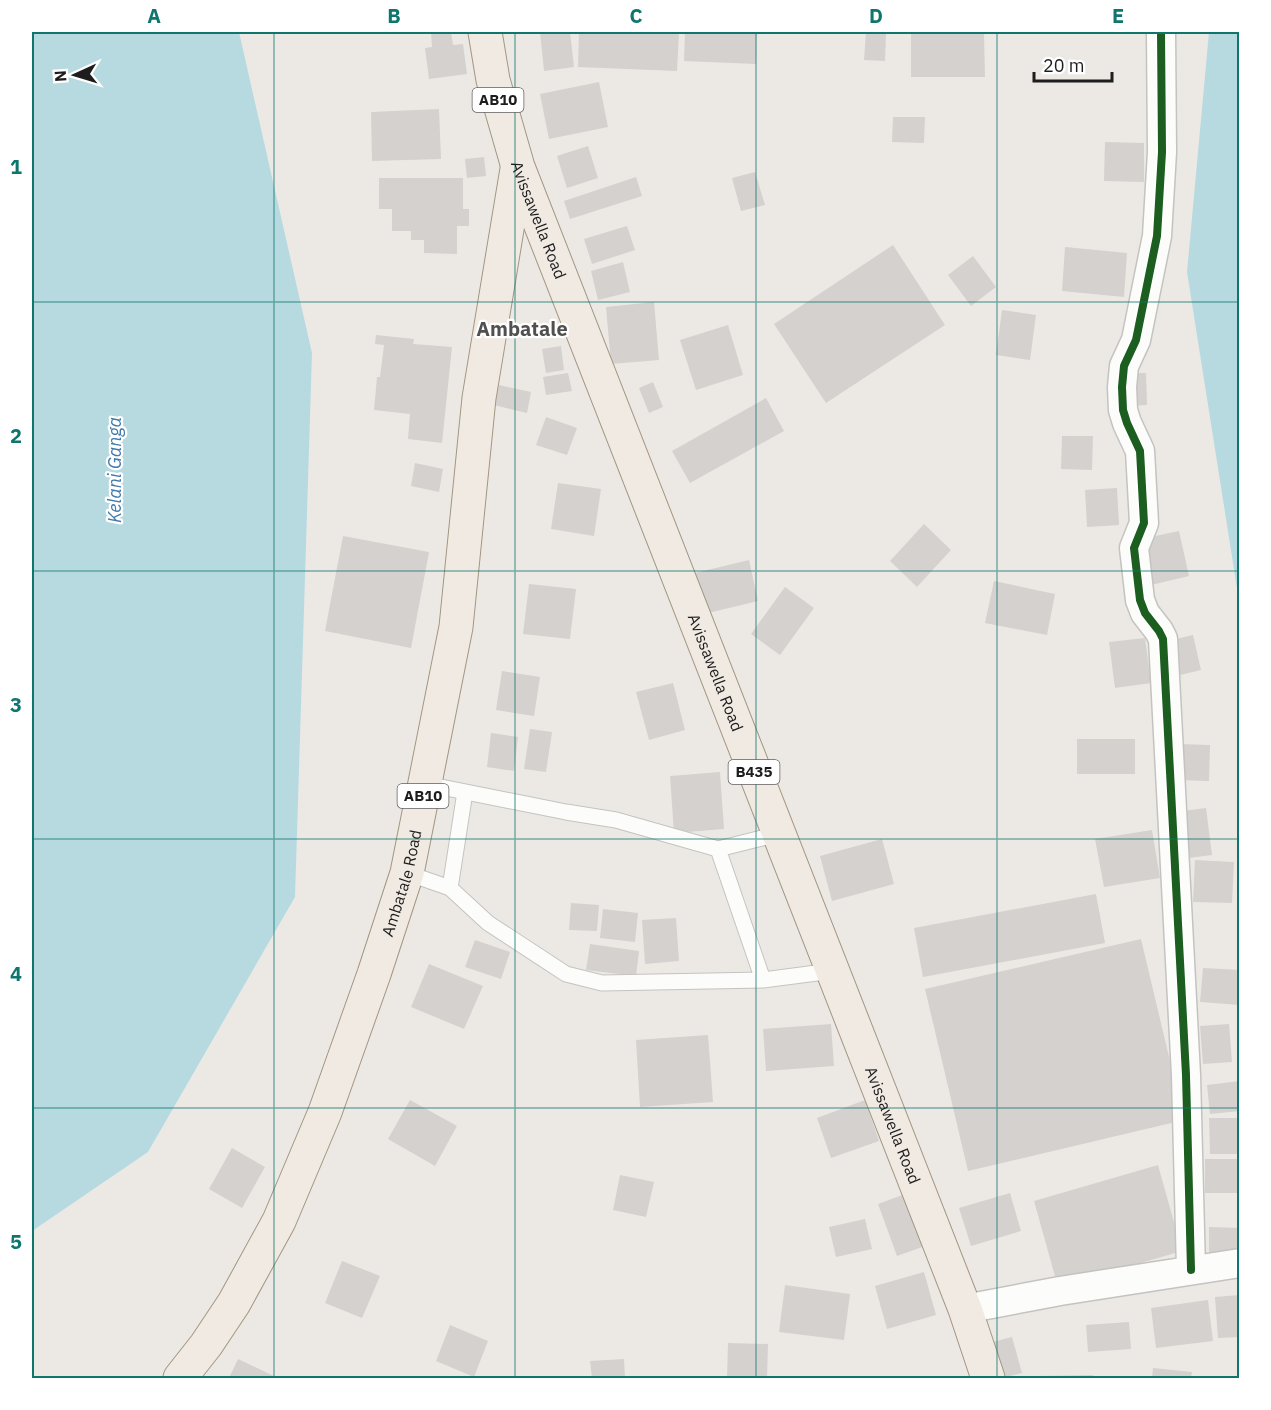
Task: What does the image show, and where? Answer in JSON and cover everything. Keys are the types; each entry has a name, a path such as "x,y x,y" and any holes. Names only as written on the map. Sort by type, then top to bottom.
{"main road":[{"name":"Avissawella Road","path":"485,32 493,80 518,167 965,1309 988,1378"},
{"name":"Ambatale Road","path":"180,1378 206,1345 234,1303 279,1221 328,1101 374,974 407,873 456,627 479,398 518,167"}],"street":[{"path":"1161,32 1162,152 1157,236 1136,340 1124,366 1122,387 1123,410 1140,451 1144,523 1134,548 1140,600 1145,613 1160,631 1163,639 1186,1075 1191,1270"},
{"path":"965,1309 1060,1291 1239,1263"}],"lane":[{"path":"426,784 616,820 718,849 778,834"},
{"path":"450,888 465,792"},
{"path":"718,849 763,980"},
{"path":"407,873 450,888 488,923 566,974 602,983 763,980 831,971"}],"water":[{"name":"Kelani Ganga","path":"32,32 239,32 312,353 295,897 148,1152 35,1229 32,1234"},
{"path":"1209,32 1239,32 1239,601 1187,272"}],"building":[{"path":"431,32 451,32 453,45 463,44 467,74 429,79 425,48 432,47"},
{"path":"540,32 570,32 574,67 544,71"},
{"path":"579,32 679,32 677,71 578,67"},
{"path":"685,32 757,32 756,64 684,61"},
{"path":"866,32 886,32 885,61 864,60"},
{"path":"911,32 984,32 985,77 911,77"},
{"path":"599,82 608,127 549,139 540,94"},
{"path":"439,109 441,159 372,161 371,112"},
{"path":"893,117 925,117 924,143 892,142"},
{"path":"1105,142 1144,143 1144,182 1104,181"},
{"path":"588,146 598,178 567,188 557,156"},
{"path":"484,157 486,176 467,178 465,159"},
{"path":"755,172 765,205 741,211 732,178"},
{"path":"636,177 642,196 570,219 564,201"},
{"path":"379,178 463,178 463,209 469,209 469,226 457,226 457,254 424,253 424,240 411,240 411,231 392,231 392,209 379,209"},
{"path":"627,226 635,250 592,264 584,239"},
{"path":"893,245 945,325 826,403 774,324"},
{"path":"1065,247 1127,253 1124,297 1062,291"},
{"path":"973,256 996,287 971,306 948,275"},
{"path":"623,262 630,292 598,300 591,271"},
{"path":"654,302 659,360 611,364 606,307"},
{"path":"1002,310 1036,315 1030,360 996,355"},
{"path":"728,325 743,375 696,390 680,340"},
{"path":"376,335 414,339 413,344 452,347 442,443 408,439 410,414 374,410 377,377 380,377 384,345 375,344"},
{"path":"561,346 564,370 546,373 542,349"},
{"path":"568,373 572,391 546,395 543,377"},
{"path":"1126,373 1146,373 1147,405 1127,406"},
{"path":"653,382 663,407 649,413 639,388"},
{"path":"499,385 531,392 527,413 494,405"},
{"path":"766,398 784,431 690,483 672,451"},
{"path":"546,417 577,428 567,455 536,445"},
{"path":"1062,436 1093,436 1092,470 1061,469"},
{"path":"415,463 443,469 439,492 411,486"},
{"path":"558,483 601,489 594,536 551,529"},
{"path":"1117,488 1119,525 1087,527 1085,490"},
{"path":"924,524 951,550 917,587 890,561"},
{"path":"1179,531 1189,576 1151,585 1141,539"},
{"path":"343,536 429,552 411,648 325,631"},
{"path":"749,560 758,601 704,614 695,573"},
{"path":"994,581 1055,594 1047,635 985,623"},
{"path":"529,584 576,589 570,639 523,634"},
{"path":"785,587 814,608 780,655 751,634"},
{"path":"1193,635 1201,670 1176,676 1167,641"},
{"path":"1145,638 1151,683 1115,688 1109,642"},
{"path":"502,671 540,677 534,716 496,710"},
{"path":"673,683 685,730 649,740 636,692"},
{"path":"530,729 552,732 546,772 524,769"},
{"path":"491,733 518,737 514,771 487,767"},
{"path":"1077,739 1135,739 1135,774 1077,774"},
{"path":"1178,744 1210,745 1209,781 1177,780"},
{"path":"720,772 724,829 674,833 670,776"},
{"path":"1206,808 1212,855 1181,859 1175,812"},
{"path":"1152,830 1160,878 1104,887 1095,839"},
{"path":"882,839 894,884 832,901 820,856"},
{"path":"1195,860 1234,862 1232,903 1193,902"},
{"path":"1096,894 1105,943 923,977 914,928"},
{"path":"571,903 599,905 597,931 569,930"},
{"path":"603,909 638,913 635,942 600,938"},
{"path":"676,918 679,961 645,964 642,920"},
{"path":"1141,939 1184,1120 968,1171 925,989"},
{"path":"475,940 510,952 501,979 465,967"},
{"path":"590,944 639,951 636,976 586,970"},
{"path":"429,964 483,986 464,1029 411,1007"},
{"path":"1203,968 1240,970 1240,1005 1200,1002"},
{"path":"831,1024 834,1066 766,1071 763,1029"},
{"path":"1229,1024 1232,1062 1203,1064 1200,1026"},
{"path":"708,1035 713,1102 640,1107 636,1040"},
{"path":"1240,1081 1240,1111 1210,1114 1207,1085"},
{"path":"410,1100 457,1126 435,1166 388,1139"},
{"path":"865,1100 879,1141 831,1158 817,1118"},
{"path":"1209,1118 1240,1118 1240,1154 1210,1154"},
{"path":"232,1148 265,1167 242,1208 209,1189"},
{"path":"1205,1159 1240,1159 1240,1193 1205,1193"},
{"path":"1158,1165 1182,1251 1058,1287 1034,1201"},
{"path":"620,1175 654,1182 646,1217 613,1210"},
{"path":"1010,1193 1021,1231 971,1246 959,1208"},
{"path":"905,1194 925,1246 897,1256 878,1204"},
{"path":"865,1219 872,1249 836,1257 829,1227"},
{"path":"1209,1227 1240,1228 1240,1258 1209,1258"},
{"path":"342,1261 380,1276 362,1318 325,1303"},
{"path":"924,1272 936,1315 887,1329 875,1286"},
{"path":"785,1285 850,1294 844,1340 779,1332"},
{"path":"1240,1295 1240,1337 1218,1338 1215,1297"},
{"path":"1208,1300 1213,1341 1156,1348 1151,1308"},
{"path":"1129,1322 1131,1349 1088,1352 1086,1325"},
{"path":"450,1325 488,1341 474,1377 436,1361"},
{"path":"1012,1337 1022,1373 1002,1378 993,1342"},
{"path":"728,1343 768,1344 767,1378 727,1378"},
{"path":"238,1359 278,1378 229,1378"},
{"path":"624,1359 625,1378 592,1378 590,1361"},
{"path":"1153,1368 1192,1372 1191,1378 1152,1378"},
{"path":"1093,1375 1093,1378 1039,1378 1039,1376"}],"cycle path":[{"path":"1161,32 1162,152 1157,236 1136,340 1124,366 1122,387 1123,410 1140,451 1144,523 1134,548 1140,600 1145,613 1163,639 1186,1075 1191,1270"}],"district":[{"name":"Ambatale","path":"522,329"}]}
